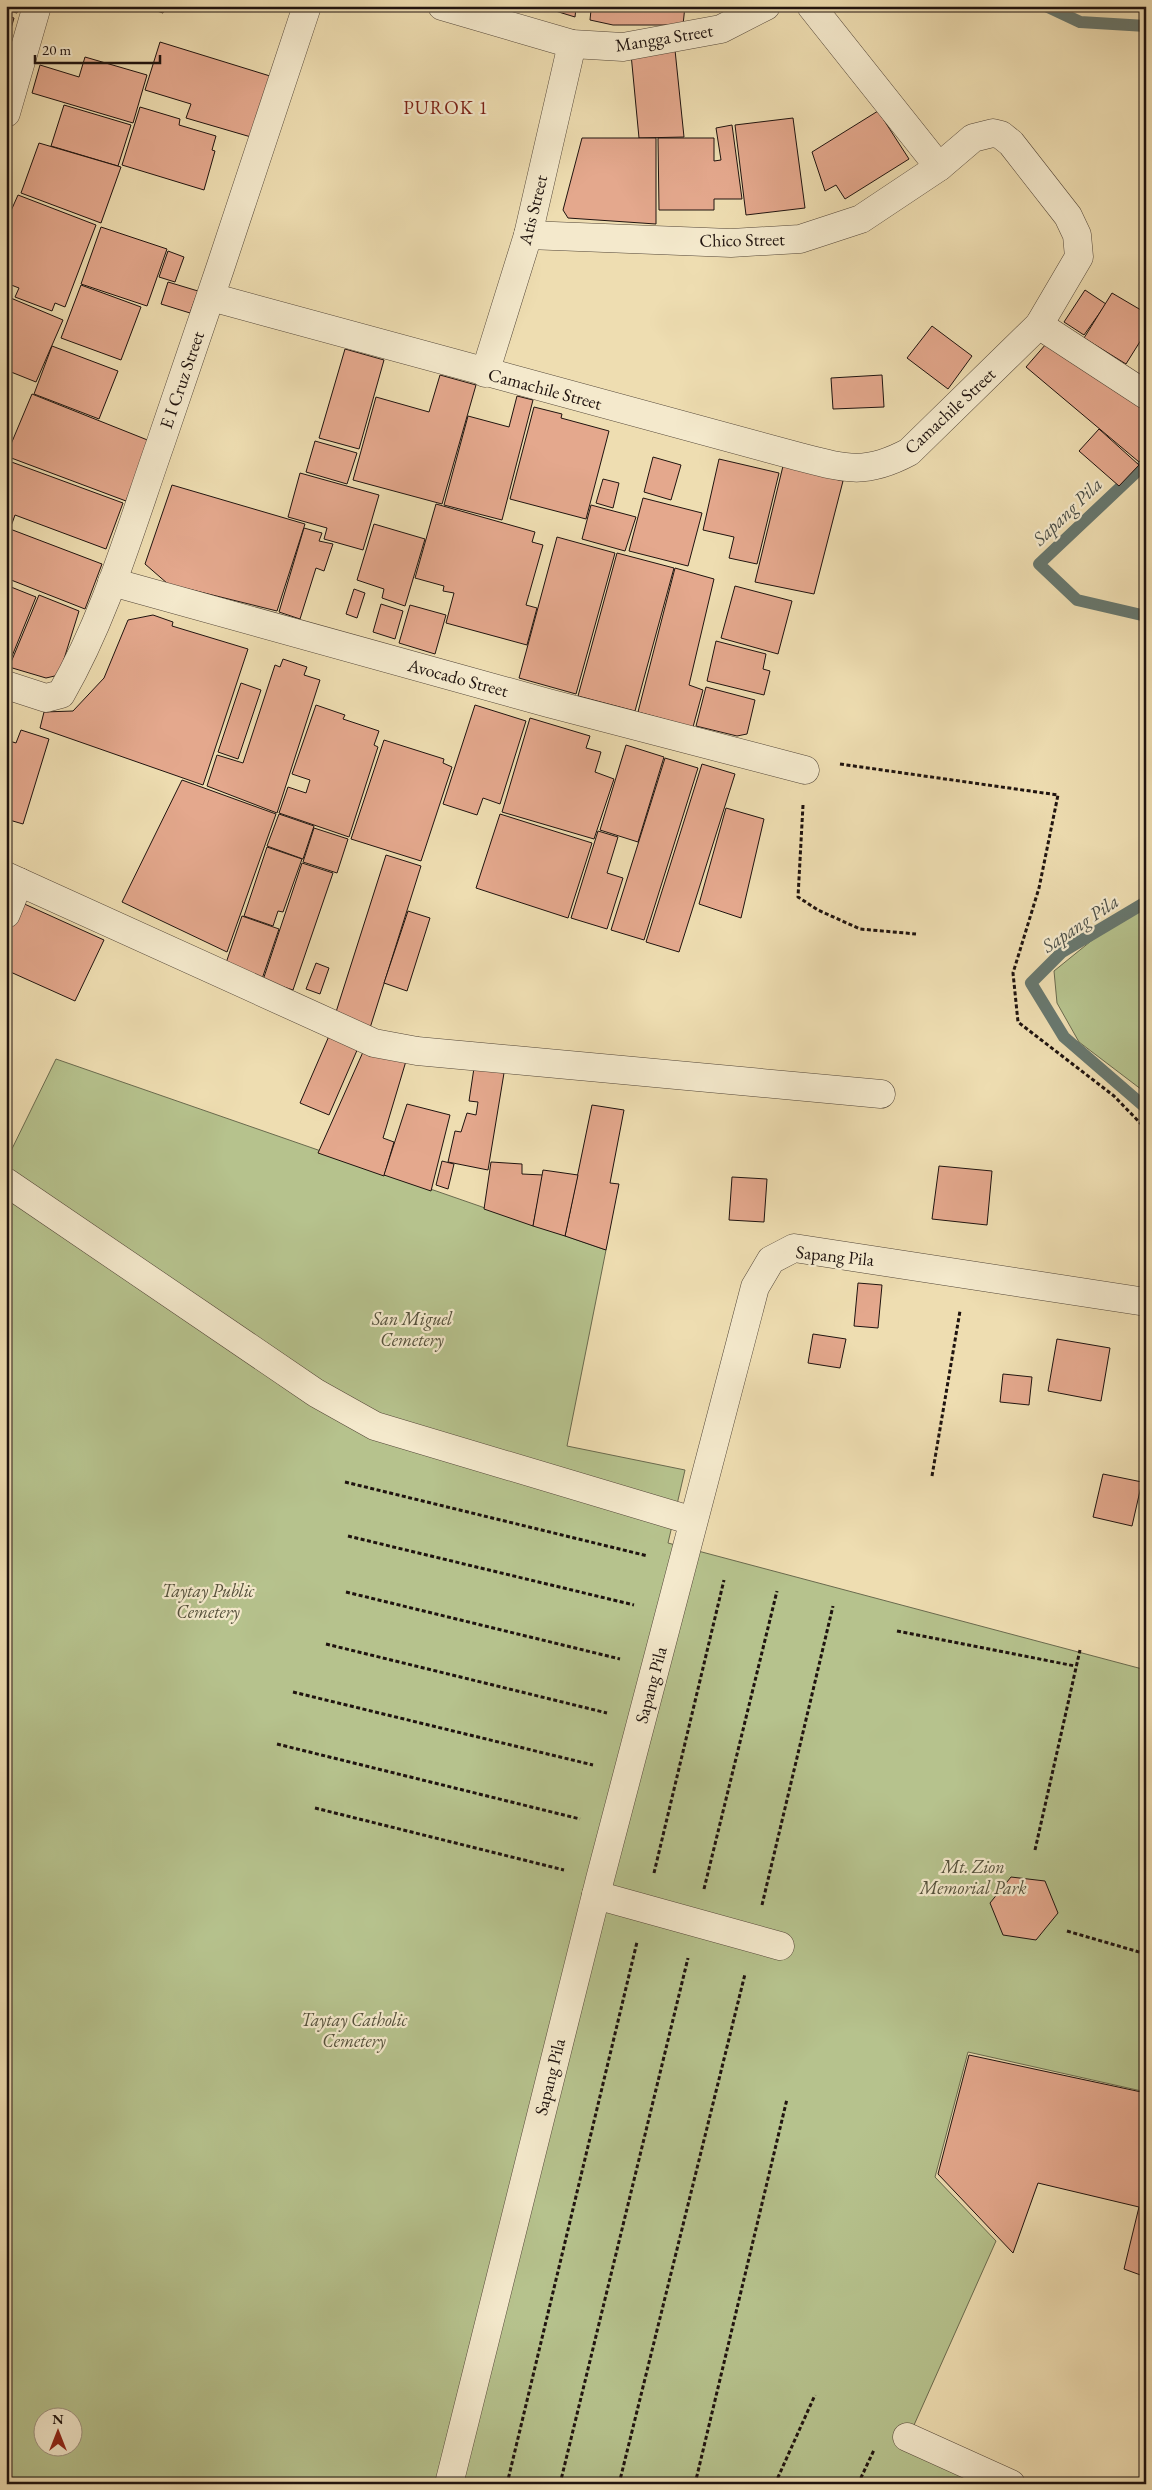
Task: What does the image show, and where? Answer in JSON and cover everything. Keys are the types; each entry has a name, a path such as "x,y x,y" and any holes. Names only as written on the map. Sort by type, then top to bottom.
{"street":[{"path":"6,113 37,6"},
{"name":"E I Cruz Street","path":"6,685 46,698 61,694 70,678 112,582 211,297 307,6"},
{"name":"Mangga Street","path":"442,6 572,44 623,47 721,29 766,6"},
{"path":"811,6 938,168"},
{"name":"Atis Street","path":"485,373 528,234 572,44"},
{"name":"Camachile Street","path":"211,297 485,373 800,457 836,466 860,469 887,464 909,452 1039,325 1079,257 1077,235 1068,216 1011,143 1001,135 983,134 973,138 938,168"},
{"name":"Chico Street","path":"528,234 731,243 800,239 861,219 938,168"},
{"path":"1039,325 1146,395"},
{"name":"Avocado Street","path":"112,582 558,706 805,770"},
{"path":"6,914 13,879 374,1043 417,1051 881,1094"},
{"path":"6,1182 316,1393 375,1426 693,1521"},
{"name":"Sapang Pila","path":"448,2484 613,1827 755,1287 771,1260 794,1248 1146,1302"},
{"path":"598,1887 645,1909 780,1946"},
{"path":"907,2437 1011,2484"}],"path":[{"path":"916,934 860,929 818,910 798,897 805,770 827,762 1058,794 1039,888 1013,973 1018,1022 1114,1096 1146,1130"},
{"path":"932,1476 966,1273"},
{"path":"345,1482 682,1564"},
{"path":"348,1536 669,1614"},
{"path":"507,2484 724,1580"},
{"path":"560,2484 777,1591"},
{"path":"346,1592 655,1668"},
{"path":"619,2484 754,1939 833,1606"},
{"path":"898,1631 1075,1666"},
{"path":"326,1644 641,1721"},
{"path":"1035,1850 1080,1650"},
{"path":"293,1692 628,1773"},
{"path":"277,1744 613,1827"},
{"path":"315,1808 598,1887"},
{"path":"1067,1931 1146,1954"},
{"path":"695,2484 787,2099"},
{"path":"775,2484 815,2395"},
{"path":"858,2484 876,2446"}],"green space":[{"path":"1146,904 1146,1093 1079,1042 1057,1003 1054,971 1117,920"},
{"path":"56,1059 606,1250 567,1446 685,1470 668,1543 1146,1670 1146,2092 968,2052 935,2177 996,2241 906,2443 986,2484 6,2484 6,1161"}],"building":[{"path":"6,6 19,6 17,13 6,10"},
{"path":"141,6 165,6 163,13"},
{"path":"539,6 685,6 683,25 613,25 590,20 591,10 576,8 575,17"},
{"path":"6,16 14,18 6,46"},
{"path":"160,42 270,76 251,137 186,118 191,104 145,90"},
{"path":"675,50 684,137 639,138 631,54"},
{"path":"85,57 147,75 133,123 32,93 40,65 79,77"},
{"path":"64,105 131,125 118,166 51,146"},
{"path":"140,107 180,119 179,125 216,136 212,150 215,151 204,190 122,165"},
{"path":"878,111 909,159 845,199 836,185 825,191 812,152"},
{"path":"793,118 805,208 746,215 735,125"},
{"path":"732,125 742,199 714,199 714,210 659,210 658,138 714,138 714,161 721,160 716,128"},
{"path":"582,138 656,138 656,224 568,218 563,210"},
{"path":"39,143 121,167 101,223 21,193"},
{"path":"18,195 96,225 65,307 55,303 52,311 15,297 19,288 6,283 6,222"},
{"path":"101,227 167,249 147,306 81,284"},
{"path":"168,251 184,257 175,282 159,277"},
{"path":"168,282 198,291 190,313 161,304"},
{"path":"81,285 141,307 121,360 61,338"},
{"path":"1085,290 1106,304 1084,335 1064,322"},
{"path":"1112,293 1146,313 1146,332 1126,364 1084,338"},
{"path":"6,296 63,320 36,382 6,370"},
{"path":"932,326 972,356 948,389 907,358"},
{"path":"1046,344 1146,408 1146,453 1139,462 1026,367"},
{"path":"52,346 118,371 99,419 34,394"},
{"path":"345,349 384,360 359,449 319,438"},
{"path":"440,375 476,385 442,504 353,480 376,397 429,412"},
{"path":"882,375 884,407 833,409 831,378"},
{"path":"32,394 150,441 126,501 6,456"},
{"path":"517,396 533,400 502,520 444,505 468,416 509,427"},
{"path":"534,407 562,414 561,418 609,431 586,519 510,499"},
{"path":"1099,429 1139,465 1119,486 1079,451"},
{"path":"315,441 357,453 347,484 306,472"},
{"path":"653,457 681,465 671,500 644,492"},
{"path":"719,459 779,473 757,564 729,558 734,537 703,530"},
{"path":"6,460 123,503 106,549 15,515 10,529 102,564 85,609 6,578"},
{"path":"783,466 843,481 814,594 755,582"},
{"path":"300,473 379,495 363,550 324,539 327,528 288,517"},
{"path":"603,479 619,483 613,508 596,503"},
{"path":"172,485 305,524 277,611 168,584 145,564"},
{"path":"643,498 702,513 688,566 629,551"},
{"path":"436,504 535,532 532,542 543,545 526,605 537,608 527,645 446,623 454,593 443,591 444,586 415,578"},
{"path":"591,505 636,517 625,551 582,539"},
{"path":"374,524 425,539 405,606 382,598 384,589 357,580"},
{"path":"304,528 322,533 319,541 333,544 324,571 316,568 300,619 279,612"},
{"path":"557,537 615,553 576,694 519,678"},
{"path":"617,553 674,568 635,711 578,696"},
{"path":"675,568 714,579 689,685 703,690 693,727 638,712"},
{"path":"6,585 36,597 8,666 6,665"},
{"path":"735,586 792,601 778,654 721,638"},
{"path":"354,589 365,593 357,618 346,614"},
{"path":"39,595 79,611 59,675 46,678 9,667"},
{"path":"381,604 403,611 395,639 373,632"},
{"path":"410,605 446,615 435,654 399,643"},
{"path":"153,615 173,622 172,626 248,649 203,785 40,728 44,712 73,711 104,678 128,620"},
{"path":"716,641 766,654 763,669 770,671 764,695 707,681"},
{"path":"283,659 307,667 304,675 320,680 277,813 207,786 217,755 243,763 275,665 280,667"},
{"path":"241,683 261,690 238,759 218,752"},
{"path":"706,687 755,700 747,734 737,736 696,726"},
{"path":"316,705 345,715 343,719 379,731 374,745 378,747 349,837 279,813 288,787 306,793 310,780 292,774"},
{"path":"475,705 526,721 500,804 483,798 477,815 443,804"},
{"path":"530,718 590,736 586,748 601,752 595,772 614,779 594,839 502,812"},
{"path":"21,730 49,739 23,824 6,819 6,740 16,743"},
{"path":"384,740 444,759 443,763 452,767 421,861 351,839"},
{"path":"626,745 664,757 638,842 600,830"},
{"path":"665,758 698,768 644,940 611,930"},
{"path":"702,764 735,774 679,952 646,942"},
{"path":"182,780 276,814 227,952 122,902"},
{"path":"726,808 764,819 741,918 699,904"},
{"path":"279,814 314,826 303,859 267,846"},
{"path":"500,814 592,843 568,918 476,888"},
{"path":"314,828 348,839 337,873 303,862"},
{"path":"598,831 618,837 607,873 623,878 607,929 571,918"},
{"path":"267,847 302,859 283,912 278,911 273,926 244,916"},
{"path":"386,855 421,866 370,1028 336,1012"},
{"path":"302,863 333,873 293,990 263,980"},
{"path":"20,902 104,940 75,1001 6,970 6,931"},
{"path":"408,911 430,918 407,991 384,983"},
{"path":"242,916 279,929 262,979 226,963"},
{"path":"316,963 329,968 320,994 306,989"},
{"path":"329,1036 358,1048 329,1115 300,1103"},
{"path":"363,1052 406,1061 383,1138 394,1142 384,1176 318,1153"},
{"path":"474,1068 504,1073 488,1170 448,1162 455,1131 461,1132 467,1113 476,1115 478,1102 469,1101"},
{"path":"407,1104 450,1115 431,1191 384,1175"},
{"path":"592,1105 624,1110 610,1183 619,1184 606,1250 565,1236"},
{"path":"442,1161 454,1164 448,1189 436,1185"},
{"path":"491,1162 522,1164 522,1174 543,1175 533,1226 484,1209"},
{"path":"939,1166 992,1171 987,1225 932,1219"},
{"path":"543,1170 578,1175 565,1236 533,1226"},
{"path":"732,1177 767,1179 764,1222 729,1220"},
{"path":"858,1283 882,1285 878,1328 854,1326"},
{"path":"813,1334 846,1339 840,1368 808,1363"},
{"path":"1057,1339 1110,1348 1101,1401 1048,1391"},
{"path":"1003,1374 1032,1377 1029,1405 1000,1402"},
{"path":"1103,1474 1142,1482 1132,1526 1093,1517"},
{"path":"1011,1877 1045,1881 1058,1913 1036,1940 1003,1935 990,1903"},
{"path":"969,2055 1146,2093 1146,2277 1124,2269 1139,2207 1038,2183 1013,2253 938,2174"}],"waterway":[{"name":"Sapang Pila","path":"1046,6 1080,22 1146,26"},
{"name":"Sapang Pila","path":"1146,463 1039,564 1077,600 1146,616"},
{"name":"Sapang Pila","path":"1146,902 1062,952 1031,983 1064,1037 1146,1108"}],"district":[{"name":"PUROK 1","path":"446,107"}],"park label":[{"name":"San Miguel Cemetery","path":"412,1329"},
{"name":"Taytay Public Cemetery","path":"208,1601"},
{"name":"Mt. Zion Memorial Park","path":"973,1877"},
{"name":"Taytay Catholic Cemetery","path":"354,2030"}]}
